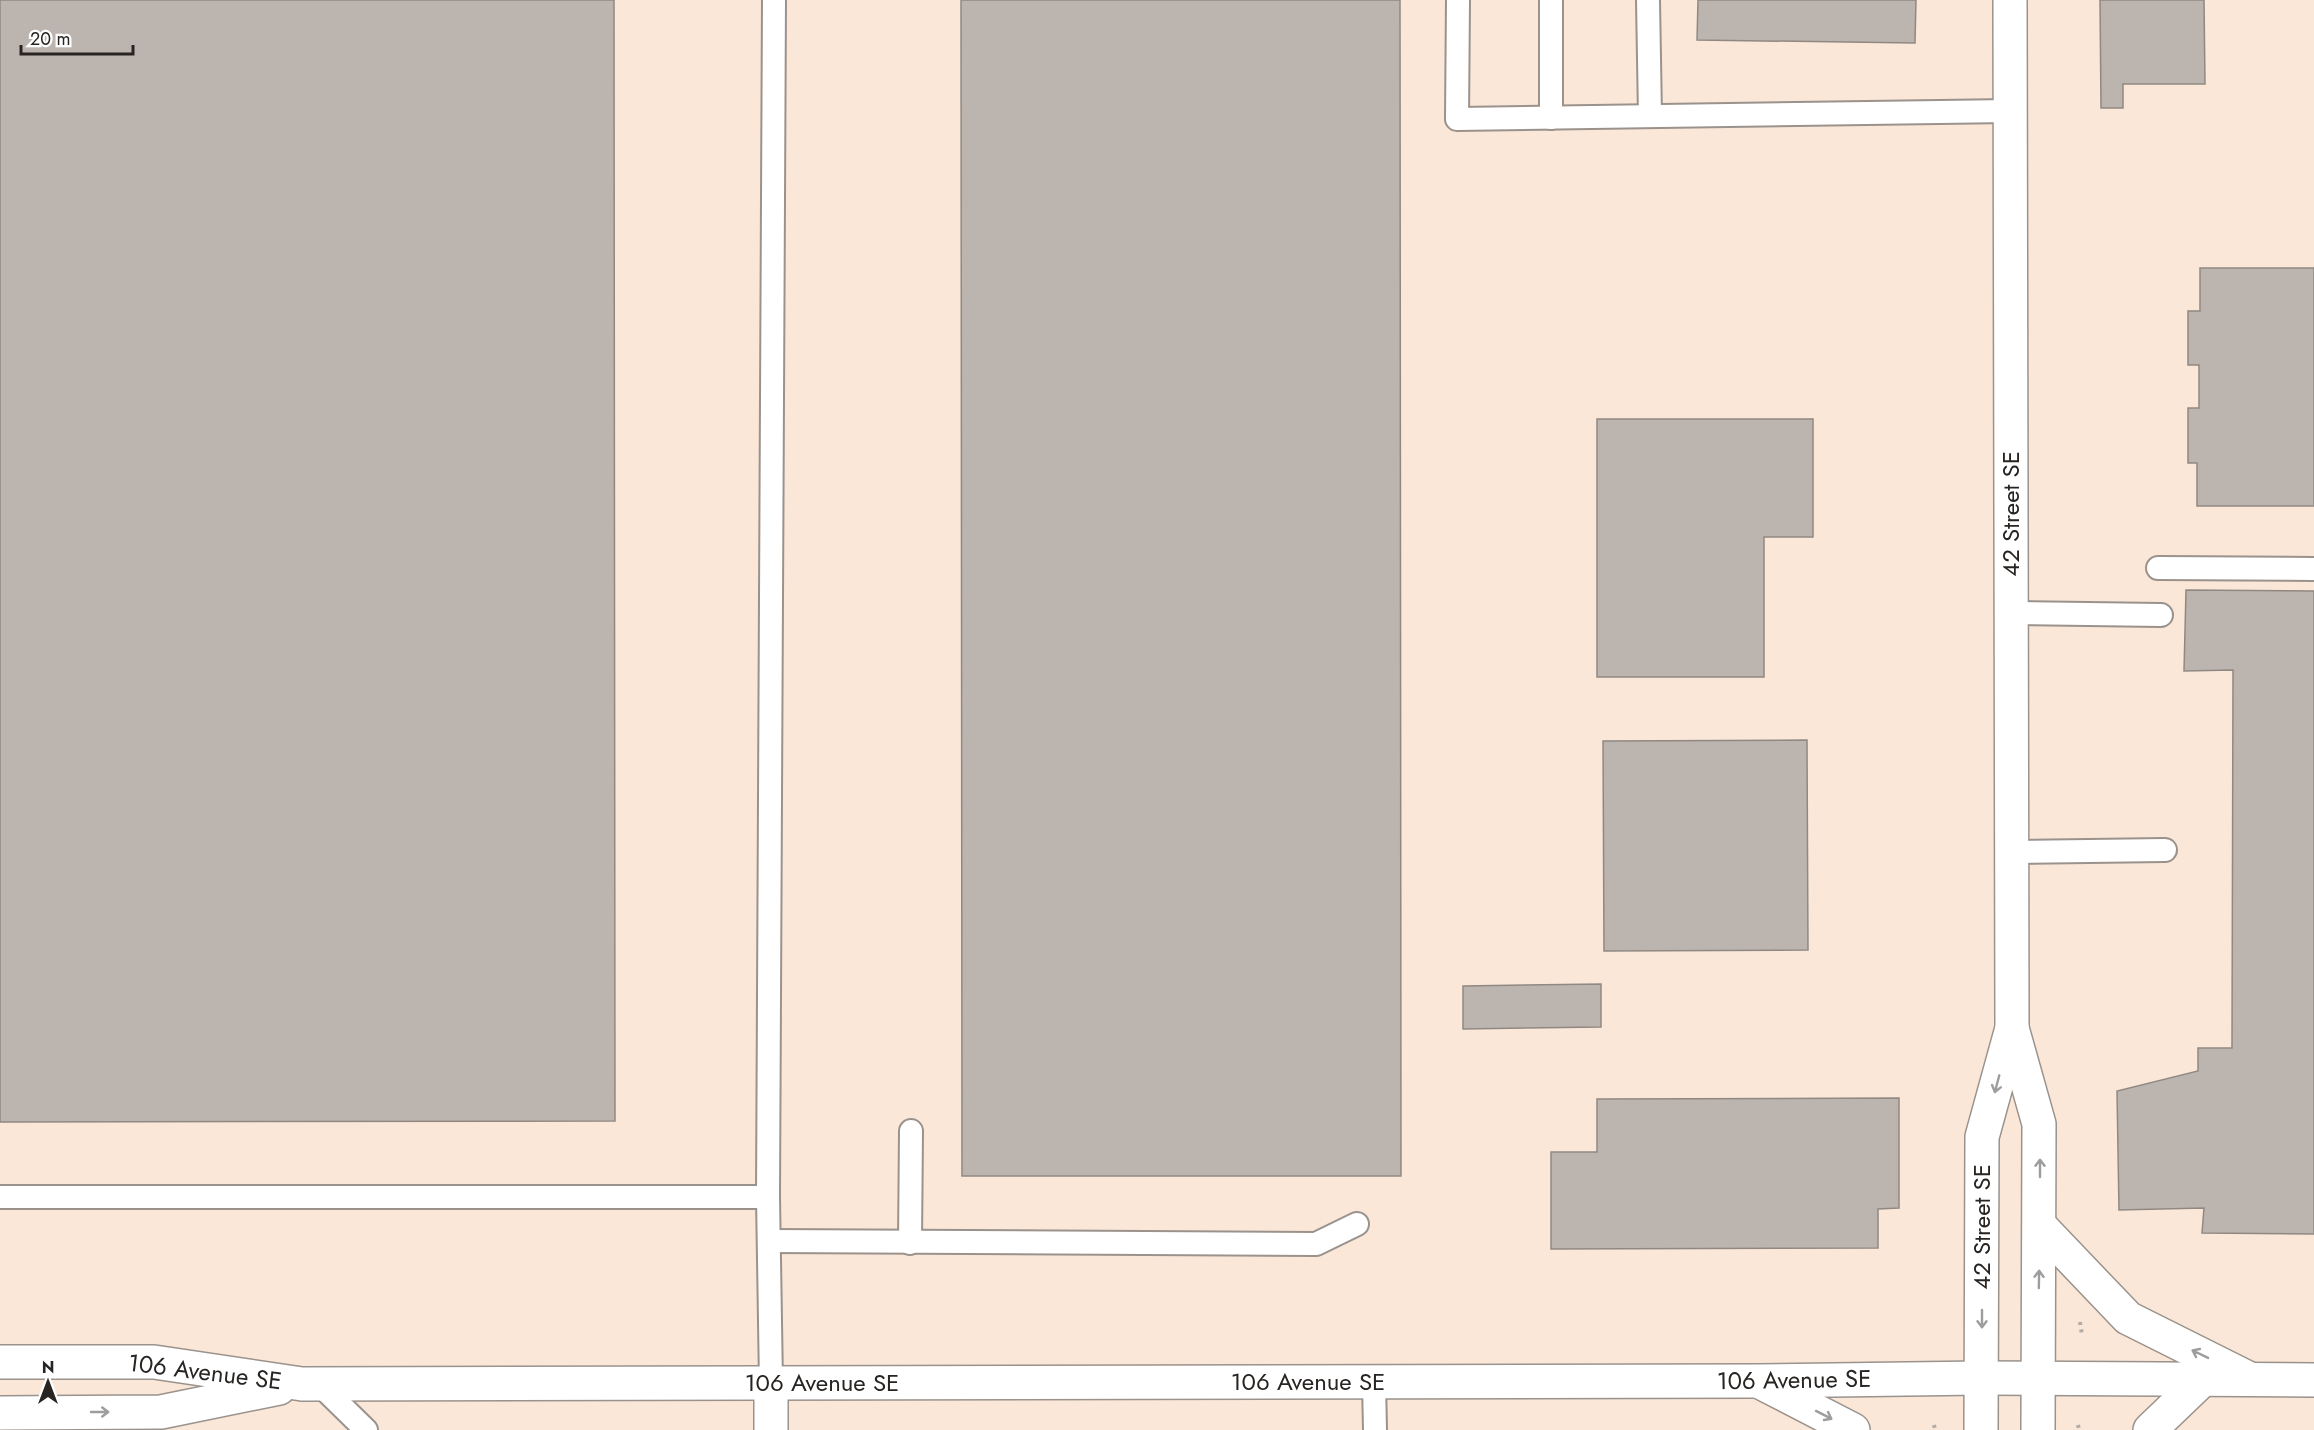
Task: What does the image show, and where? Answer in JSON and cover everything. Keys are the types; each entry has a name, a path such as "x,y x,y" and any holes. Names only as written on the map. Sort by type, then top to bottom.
{"street":[{"name":"42 Street SE","path":"1981,1430 1982,1137 2012,1028 2010,0"},
{"name":"42 Street SE","path":"2012,1028 2039,1124 2038,1430"},
{"path":"2040,1226 2128,1318 2252,1380"},
{"name":"106 Avenue SE","path":"0,1362 154,1362 310,1384 1757,1381 1981,1378 2314,1380"},
{"path":"1757,1381 1853,1430"},
{"path":"2150,1430 2201,1381"},
{"path":"771,1383 771,1430"},
{"name":"106 Avenue SE","path":"0,1413 161,1412 310,1384"}],"lane":[{"path":"771,1383 768,1197 774,0"},
{"path":"1458,0 1457,119 2010,111"},
{"path":"1551,0 1551,118"},
{"path":"1648,0 1650,116"},
{"path":"2158,567 2314,569"},
{"path":"2011,613 2161,615"},
{"path":"2012,852 2165,850"},
{"path":"910,1243 911,1131"},
{"path":"0,1197 768,1197"},
{"path":"769,1240 910,1243 1316,1244 1357,1224"},
{"path":"1374,1382 1375,1430"},
{"path":"310,1384 366,1430"}],"path":[{"path":"2080,1322 2082,1335"}],"shaded area":[{"path":"0,0 2314,0 2314,1430 0,1430"}],"building":[{"path":"0,0 614,0 615,1121 0,1122"},
{"path":"961,0 1400,0 1401,1176 962,1176"},
{"path":"1698,0 1916,0 1915,43 1697,40"},
{"path":"2100,0 2204,0 2205,84 2123,84 2123,108 2101,108"},
{"path":"2200,268 2314,268 2314,506 2197,506 2197,463 2188,463 2188,408 2199,408 2199,365 2188,365 2188,311 2200,311"},
{"path":"1597,419 1813,419 1813,537 1764,537 1764,677 1597,677"},
{"path":"2186,590 2314,591 2314,1234 2202,1233 2204,1208 2119,1210 2117,1091 2198,1071 2198,1048 2232,1048 2233,670 2184,671"},
{"path":"1807,740 1808,950 1604,951 1603,741"},
{"path":"1601,984 1601,1027 1463,1029 1463,986"},
{"path":"1899,1098 1899,1208 1878,1209 1878,1248 1551,1249 1551,1152 1597,1152 1597,1099"}]}
